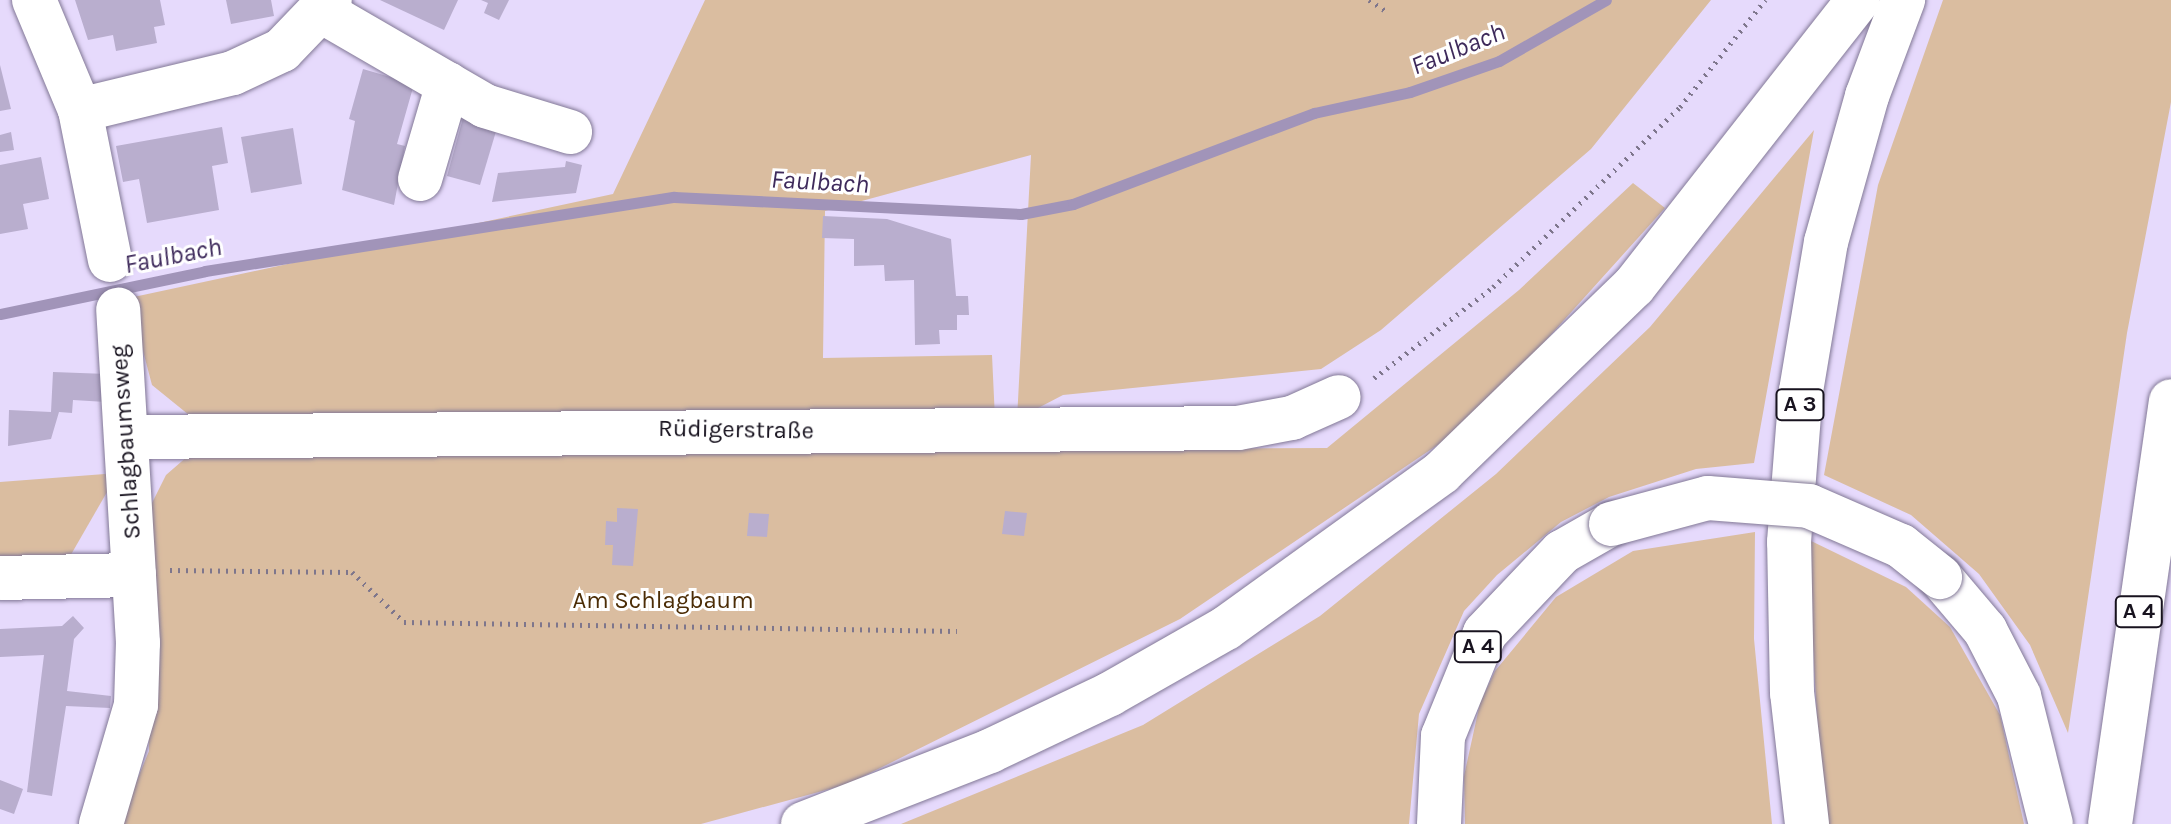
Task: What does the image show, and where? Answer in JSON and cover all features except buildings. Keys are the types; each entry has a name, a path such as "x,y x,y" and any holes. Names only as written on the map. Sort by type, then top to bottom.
{"main road":[{"path":"34,0 80,110 110,260"},
{"path":"803,824 990,751 1110,694 1226,628 1395,508 1541,382 1634,286 1858,0"},
{"name":"A 3","path":"1807,824 1792,693 1789,542 1801,391 1826,242 1867,96 1903,0"},
{"path":"80,110 233,73 282,50 327,6 485,106 570,132"},
{"path":"420,179 448,84"},
{"name":"Schlagbaumsweg","path":"101,824 136,705 134,575 118,310"},
{"name":"Rüdigerstraße","path":"127,437 1238,428 1292,418 1339,397"},
{"name":"A 4","path":"2110,824 2171,401"},
{"name":"A 4","path":"1439,824 1443,736 1485,633 1562,552 1611,524 1659,507 1759,498 1856,522 1940,577 1985,630 2019,696 2051,824"},
{"name":"Schlagbaumsweg","path":"0,578 134,575"}],"path":[{"path":"1369,0 1386,11"},
{"path":"1339,397 1399,364 1493,287 1680,107 1765,0"},
{"path":"134,575 196,567 352,572 404,622 957,631"}],"green space":[{"path":"705,0 1711,0 1591,149 1381,330 1321,369 1063,395 1017,419 1031,155 825,211 823,358 992,355 995,419 189,415 152,385 129,298 613,194"},
{"path":"1943,0 2171,0 2171,102 2127,333 2068,733 2030,645 1979,574 1911,515 1824,475 1878,185"},
{"path":"1814,130 1754,463 1696,469 1609,497 1561,522 1497,575 1464,611 1419,714 1409,824 901,824 1143,725 1320,616 1496,474 1650,327"},
{"name":"Am Schlagbaum","path":"1633,183 1665,208 1473,421 1180,619 848,784 701,824 119,824 149,751 145,517 166,475 189,455 1327,448 1519,290"},
{"path":"118,473 65,565 0,568 0,482"},
{"path":"1755,532 1754,639 1772,824 1465,824 1464,776 1480,703 1495,671 1556,597 1633,551"},
{"path":"1807,539 1906,587 1950,627 2000,715 2024,824 1823,824"}],"waterway":[{"name":"Faulbach","path":"0,314 205,271 674,197 1021,214 1073,204 1314,113 1410,92 1499,61 1606,0"}]}
